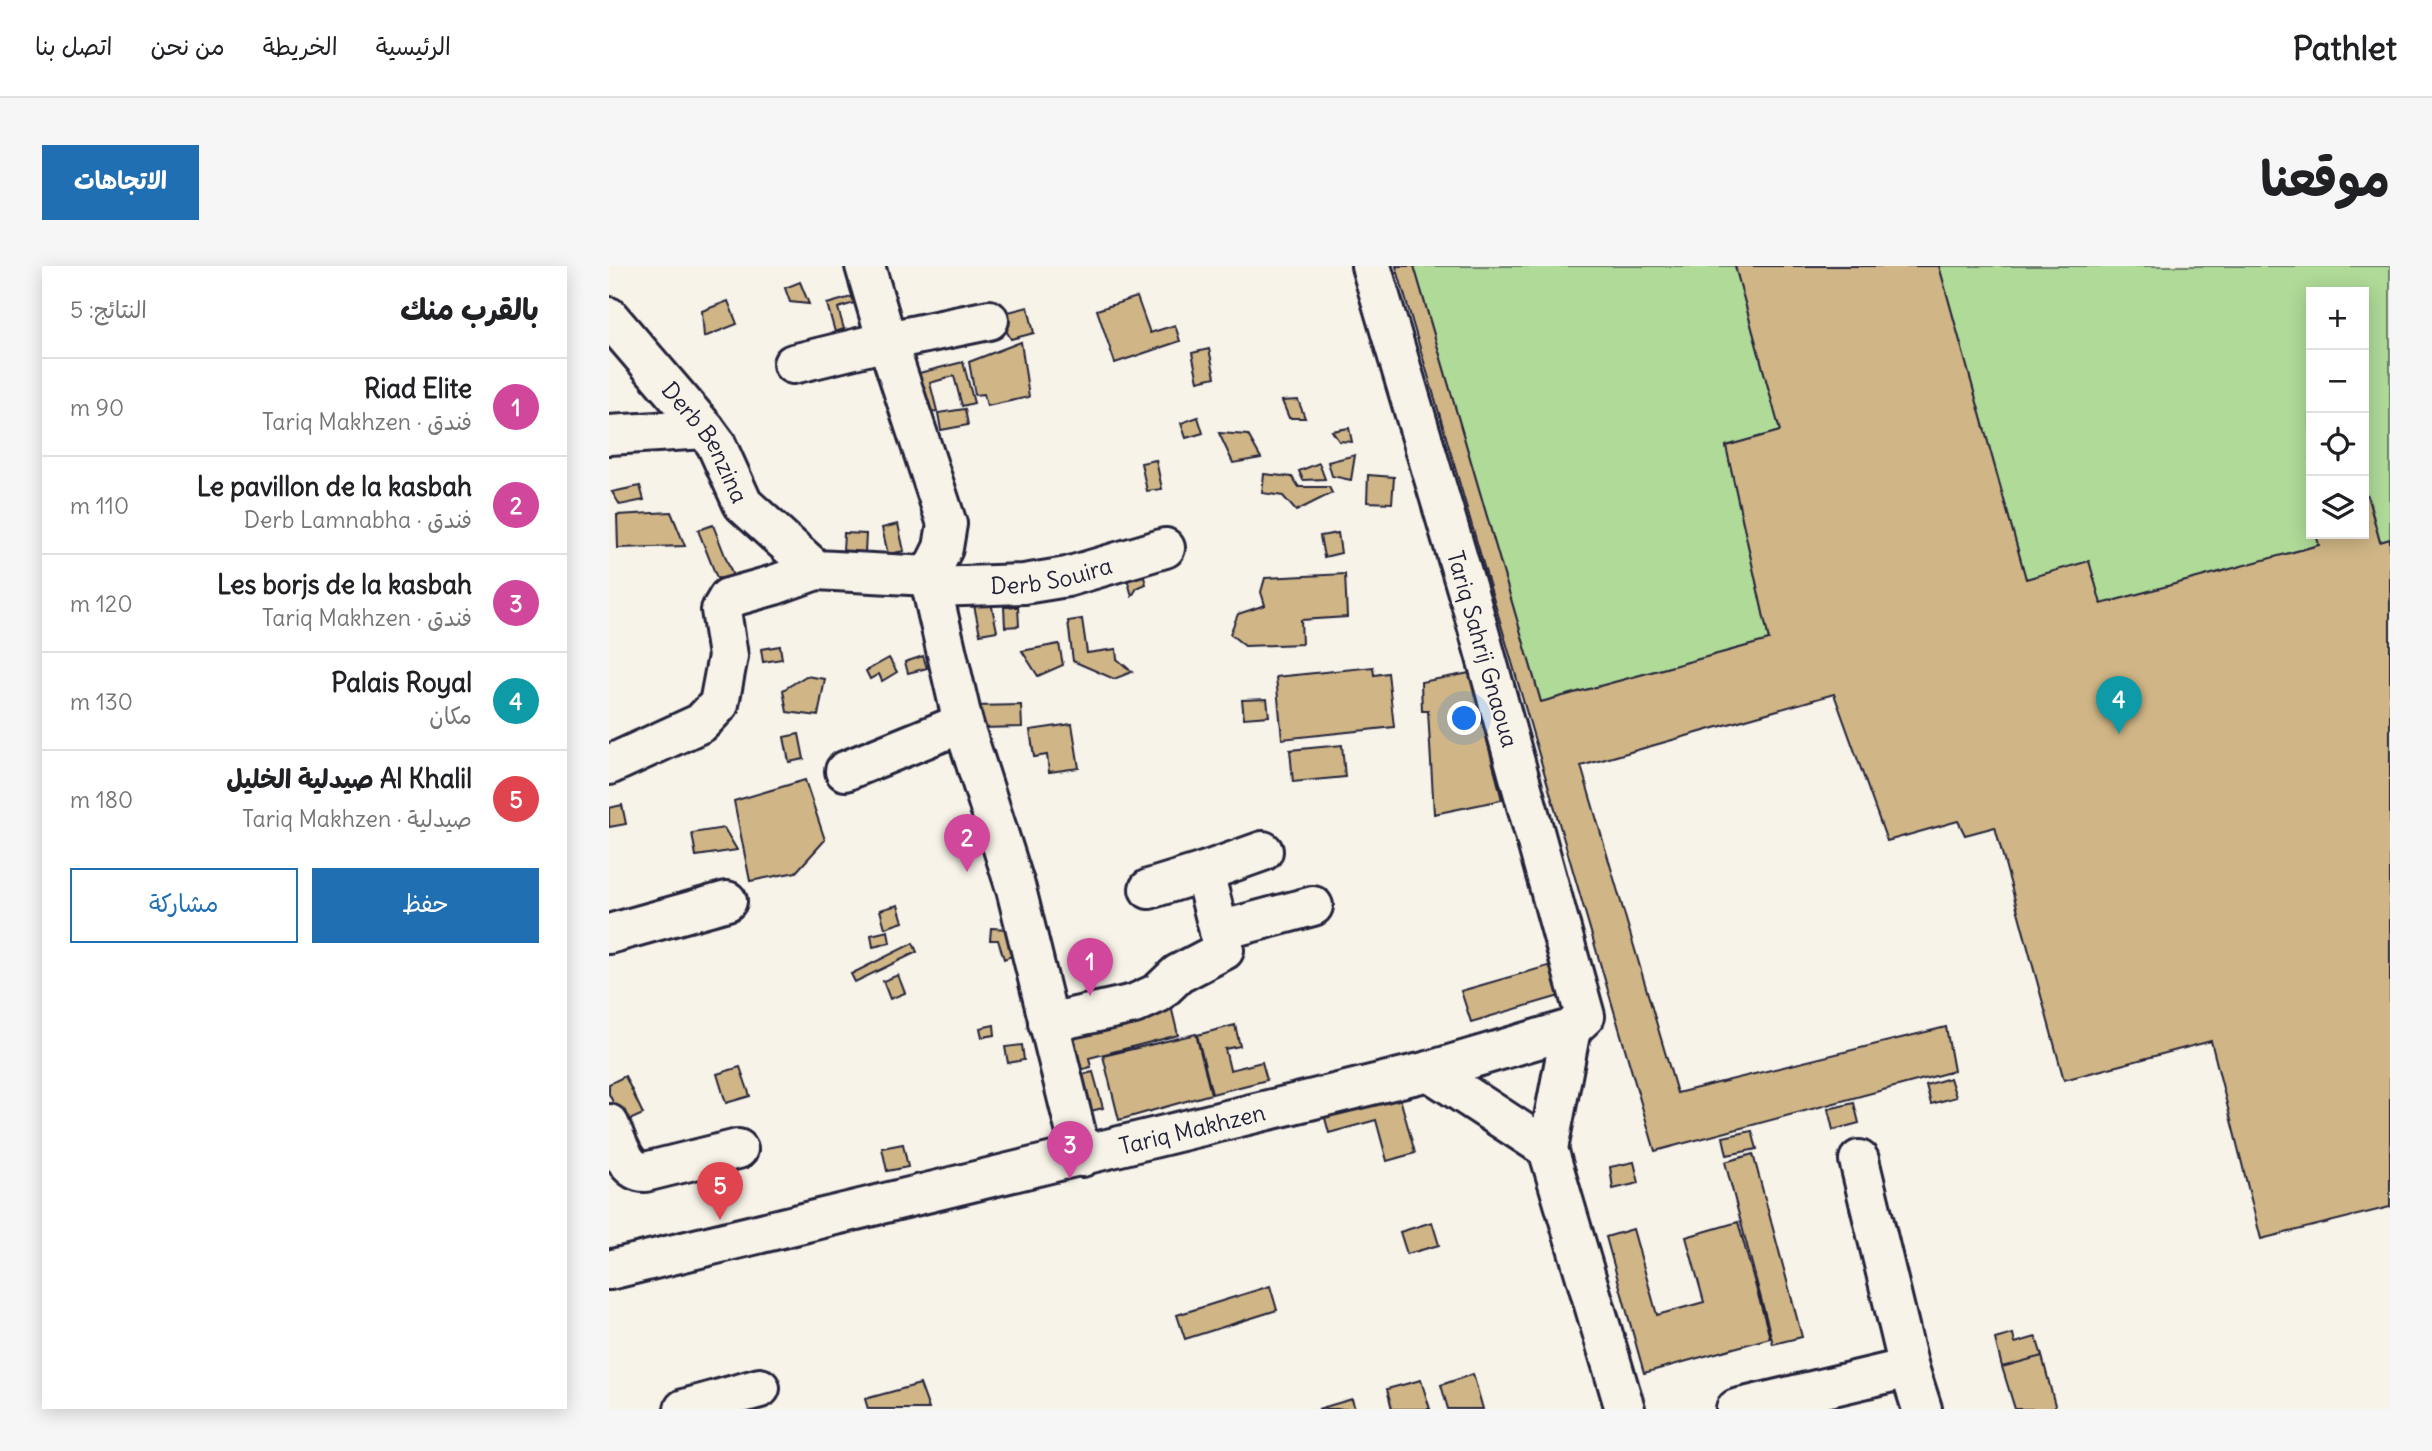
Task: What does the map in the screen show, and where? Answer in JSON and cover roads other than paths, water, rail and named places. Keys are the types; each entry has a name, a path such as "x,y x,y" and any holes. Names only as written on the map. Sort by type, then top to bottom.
{"street":[{"path":"865,266 947,524 943,548 931,581 963,723 1016,890 1082,1157"},
{"name":"Tariq Sahrij Gnaoua","path":"1371,266 1471,603 1585,1016 1571,1029"},
{"name":"Derb Benzina","path":"609,317 716,444 743,504 816,570"},
{"path":"793,364 989,320"},
{"path":"609,435 705,429"},
{"name":"Derb Souira","path":"931,581 1035,583 1067,577 1165,548"},
{"path":"609,765 701,723 719,704 728,656 721,610 728,598 816,570 931,581"},
{"path":"845,771 963,723"},
{"path":"1149,889 1263,851"},
{"path":"1048,1023 1134,1004 1158,993 1185,970 1210,960 1224,950 1204,872"},
{"path":"609,934 727,901"},
{"path":"1219,931 1313,906"},
{"path":"1571,1029 1548,1149 1625,1409"},
{"name":"Tariq Makhzen","path":"609,1270 1429,1071 1571,1029"},
{"path":"1429,1071 1548,1149"},
{"path":"609,1124 629,1166 636,1172 738,1150"},
{"path":"1859,1160 1909,1368 1922,1409"},
{"path":"1736,1409 1909,1368"},
{"path":"684,1409 760,1388"}],"place":[{"name":"Palais Royal","path":"2119,734"},
{"name":"Le pavillon de la kasbah","path":"967,872"},
{"name":"Riad Elite","path":"1090,996"},
{"name":"Les borjs de la kasbah","path":"1070,1179"},
{"name":"Al Khalil صيدلية الخليل","path":"720,1220"}]}
